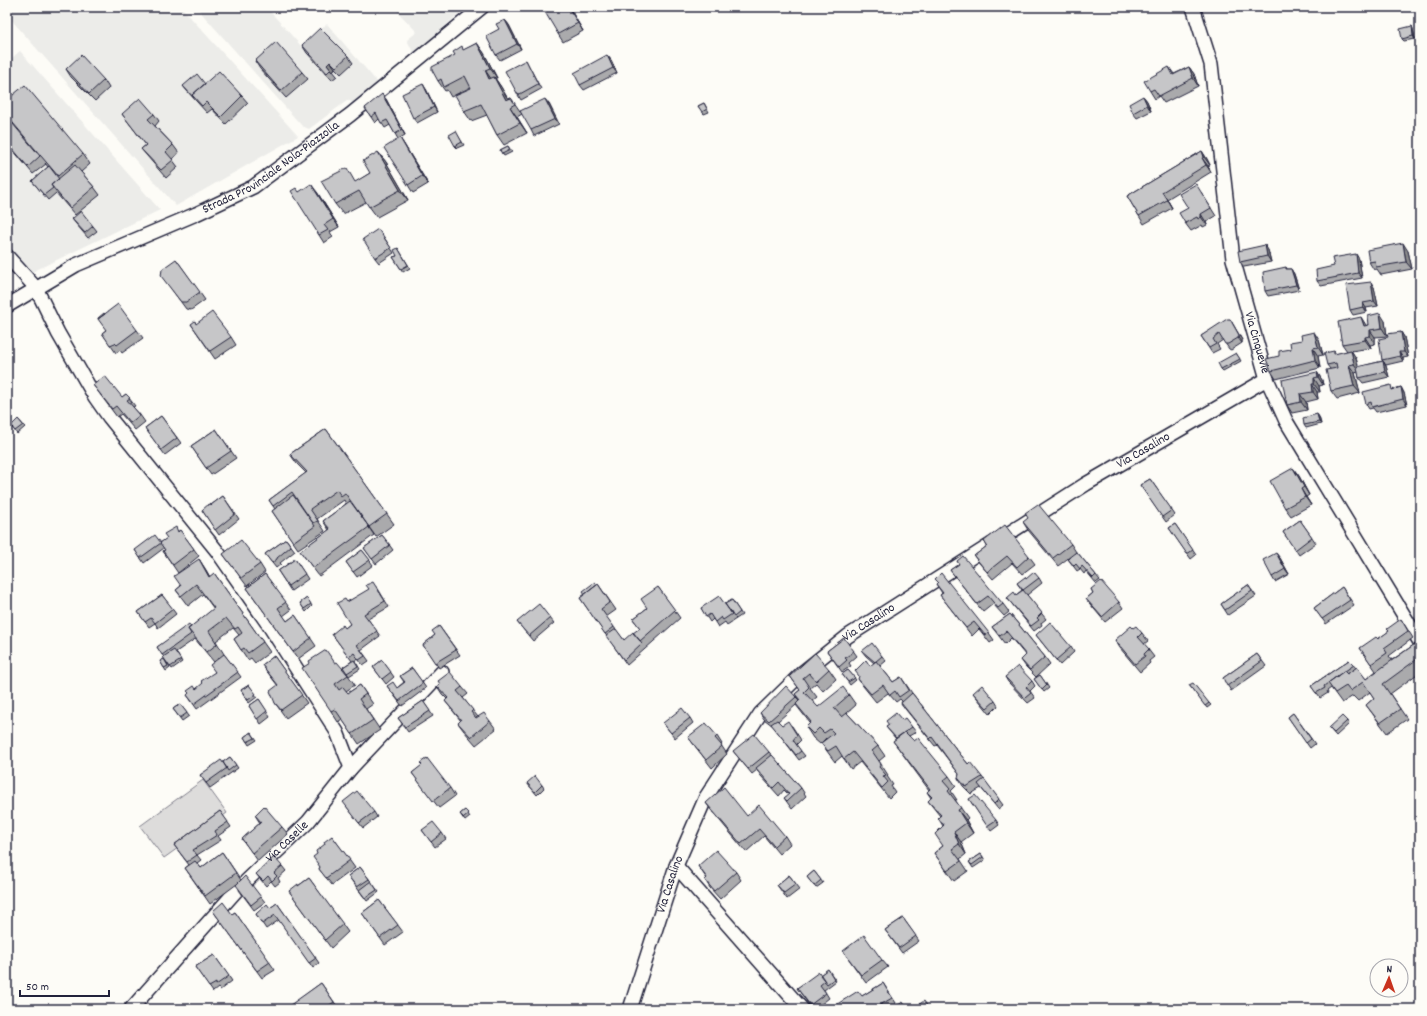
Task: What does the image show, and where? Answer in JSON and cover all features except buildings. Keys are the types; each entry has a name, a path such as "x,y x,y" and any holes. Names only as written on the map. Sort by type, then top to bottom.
{"street":[{"name":"Strada Provinciale Nola-Piazzolla","path":"7,306 76,265 196,214 253,187 350,115 482,7"},
{"name":"Via Cinquevie","path":"1193,7 1211,64 1233,259 1267,379 1286,421 1420,642"},
{"path":"7,256 36,288 58,333 95,397 109,417 217,551 268,624 337,732 351,768"},
{"name":"Via Casalino","path":"630,1009 676,866 706,797 730,757 760,714 803,672 848,636 1086,484 1267,379"},
{"name":"Via Caselle","path":"130,1009 236,891 308,822 351,768 442,672"},
{"path":"676,866 802,1009"}],"shaded area":[{"path":"7,7 181,7 298,136 176,206 7,15"},
{"path":"196,7 266,7 302,47 327,24 378,83 353,103 348,100 309,129 302,126"},
{"path":"393,7 466,7 414,54 407,40 417,32"},
{"path":"20,51 160,210 32,272 7,244 7,62"},
{"path":"203,780 227,813 164,858 140,826"}]}
